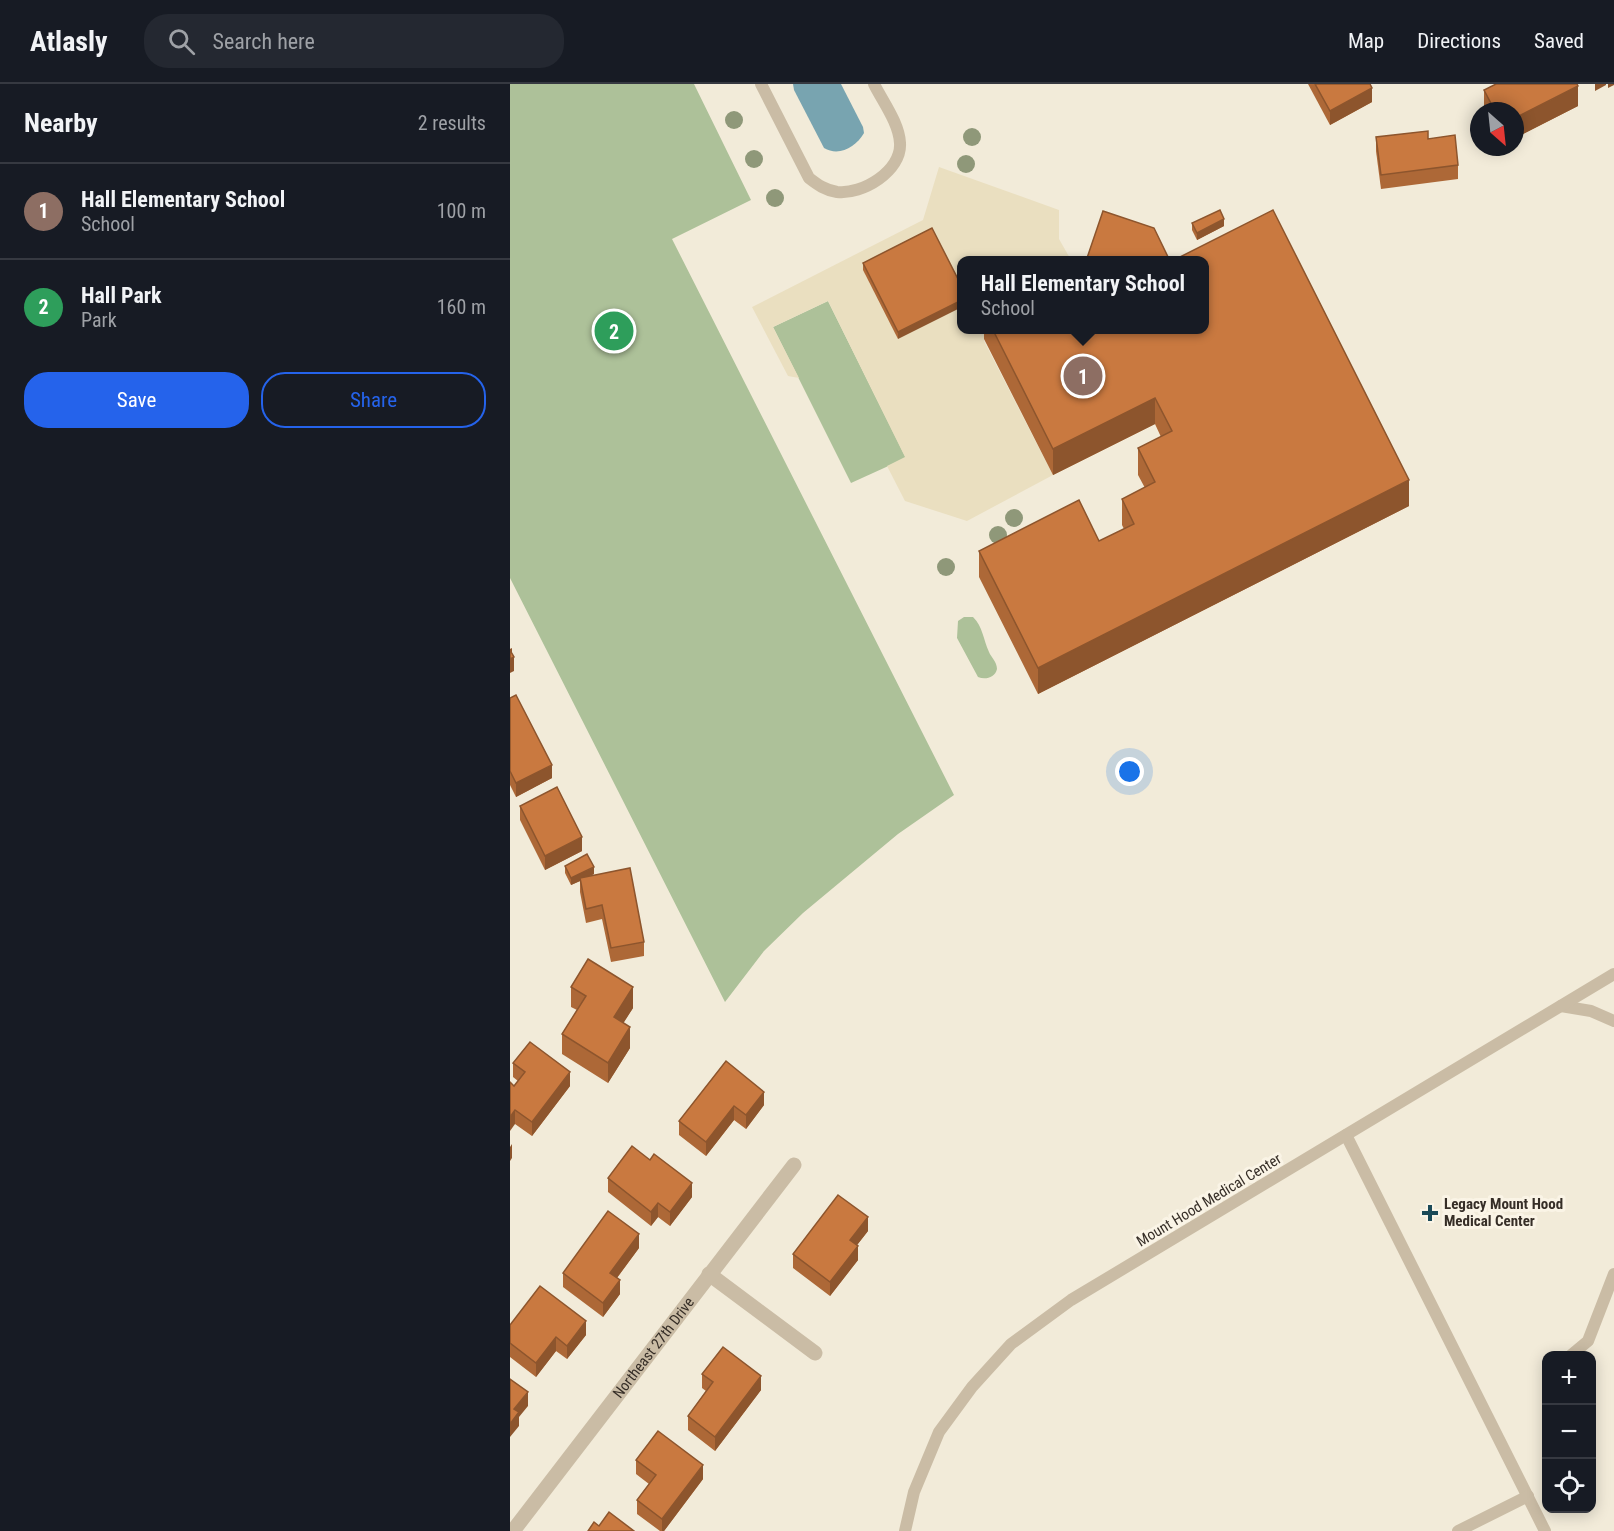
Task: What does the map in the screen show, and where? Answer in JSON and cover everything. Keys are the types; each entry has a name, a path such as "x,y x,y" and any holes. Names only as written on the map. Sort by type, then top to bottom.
{"street":[{"name":"Northeast 27th Drive","path":"513,1531 794,1165"},
{"path":"709,1275 815,1353"}],"lane":[{"path":"761,84 809,178 821,188 839,192 872,183 887,172 897,160 901,145 898,130 874,84"},
{"name":"Mount Hood Medical Center","path":"904,1531 914,1492 939,1432 972,1387 1011,1344 1071,1300 1614,974"},
{"path":"1561,1006 1591,1011 1614,1021"},
{"path":"1346,1135 1545,1531"},
{"path":"1576,1351 1588,1341 1614,1274"},
{"path":"1458,1531 1528,1496"}],"green space":[{"path":"510,84 694,84 751,200 672,239 954,795 898,834 803,913 764,951 725,1002 510,578"},
{"path":"828,301 906,458 851,483 773,327"},
{"path":"964,617 973,617 976,621 996,664 996,672 989,678 978,677 957,638 958,621"}],"shaded area":[{"path":"939,167 1059,210 1059,239 1069,256 957,256 957,334 994,334 984,341 1053,475 967,521 905,501 887,466 905,457 828,301 773,327 799,378 788,376 752,307 923,220"}],"water":[{"path":"793,84 841,84 863,127 864,133 861,138 852,146 841,151 830,151 824,148"}],"building":[{"path":"1315,84 1370,84 1372,88 1330,111"},
{"path":"1496,84 1577,84 1578,86 1524,113 1524,102 1490,102 1484,90"},
{"path":"1428,131 1428,139 1455,135 1458,165 1381,175 1376,137"},
{"path":"1220,210 1224,219 1197,233 1192,223"},
{"path":"1273,210 1409,480 1038,668 979,551 1079,500 1099,541 1134,524 1122,499 1155,482 1138,448 1172,431 1155,398 1053,449 995,334 1209,334 1209,256 1182,256"},
{"path":"1103,211 1154,228 1168,256 1088,256"},
{"path":"932,228 957,277 957,302 898,332 863,263"},
{"path":"516,695 552,765 516,783 510,771 510,698"},
{"path":"557,787 582,837 545,856 520,806"},
{"path":"587,854 594,867 571,878 565,866"},
{"path":"630,868 644,942 611,948 602,905 586,909 580,878"},
{"path":"588,959 633,987 614,1017 630,1027 608,1063 562,1034 586,996 571,987"},
{"path":"530,1042 570,1072 532,1122 515,1110 510,1117 510,1082 514,1086 525,1072 513,1063"},
{"path":"726,1061 764,1092 746,1115 734,1106 706,1142 679,1121"},
{"path":"632,1146 650,1160 654,1154 692,1183 670,1212 658,1203 651,1212 608,1178"},
{"path":"838,1195 868,1217 850,1240 858,1246 830,1282 793,1254"},
{"path":"608,1211 639,1234 610,1273 620,1280 603,1303 563,1273"},
{"path":"540,1286 586,1321 567,1346 556,1337 536,1363 510,1343 510,1325"},
{"path":"723,1347 761,1376 715,1437 688,1416 713,1382 702,1374"},
{"path":"510,1379 528,1392 514,1409 519,1412 510,1424"},
{"path":"658,1431 703,1465 662,1519 637,1500 656,1475 636,1460"},
{"path":"609,1512 634,1531 588,1531 594,1522 599,1526"}],"place":[{"name":"Hall Park","path":"614,331"},
{"name":"Hall Elementary School","path":"1083,376"},
{"name":"Legacy Mount Hood Medical Center","path":"1430,1213"}]}
